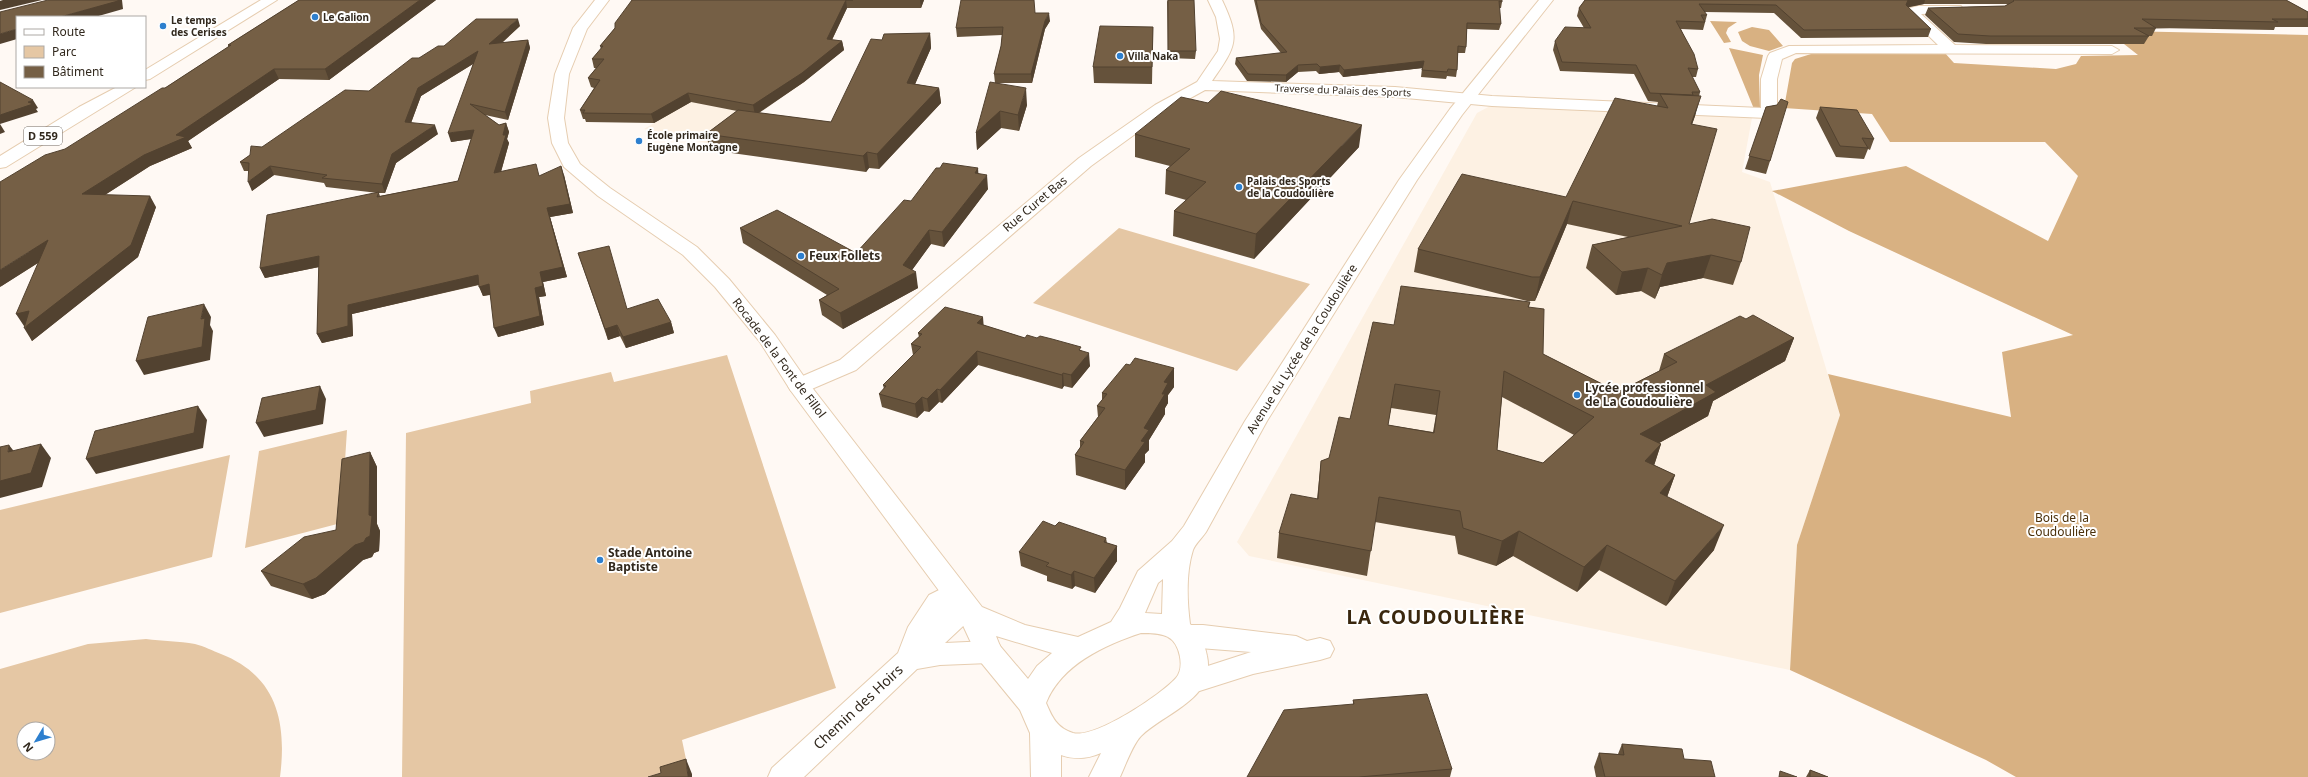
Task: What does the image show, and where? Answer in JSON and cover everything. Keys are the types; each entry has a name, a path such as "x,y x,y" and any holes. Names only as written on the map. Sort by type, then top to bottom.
{"street":[{"path":"146,67 255,0"},
{"path":"146,75 270,0"},
{"name":"Rocade de la Font de Fillol","path":"602,0 580,28 563,72 556,118 560,143 573,167 604,192 690,251 722,283 768,339 800,386 964,604 990,652 1031,704 1045,733"},
{"name":"Rue Curet Bas","path":"800,386 848,365 1084,162 1161,108 1202,85 1225,51 1227,39 1223,17 1215,0"},
{"name":"Avenue du Lycée de la Coudoulière","path":"1546,23 1552,3"},
{"name":"Avenue du Lycée de la Coudoulière","path":"1121,629 1132,612 1147,578 1181,547 1193,532 1256,421 1371,238 1428,153 1468,98 1552,3"},
{"path":"1952,50 1911,12 1918,10 1971,8"},
{"path":"1484,100 1759,113 1767,112 1769,109 1769,79 1775,56 1788,50 1805,48 2112,50"},
{"name":"Traverse du Palais des Sports","path":"1202,85 1395,92 1484,100"},
{"name":"Avenue du Lycée de la Coudoulière","path":"1428,153 1470,115 1496,86"},
{"name":"D 559","path":"85,110 96,98 111,88"},
{"name":"D 559","path":"0,163 85,110 126,88"},
{"name":"Avenue du Lycée de la Coudoulière","path":"1181,547 1175,575 1173,598 1181,632 1192,649 1195,666 1190,684"},
{"path":"909,660 964,604"},
{"name":"Rocade de la Font de Fillol","path":"964,604 996,626 1044,641 1082,648"},
{"path":"1031,704 1034,691 1043,678 1056,666 1082,648 1121,629 1141,624 1154,623 1181,632 1203,636 1320,649 1253,663 1190,684 1130,728 1089,745 1071,746 1045,733 1046,777"},
{"name":"Chemin des Hoirs","path":"783,777 909,660 940,654 990,652"},
{"path":"1104,777 1130,728"}],"shaded area":[{"path":"804,48 827,48 788,79 805,82 785,95 745,87 716,106 755,115 716,145 644,129 703,94 693,91 733,72 764,78"},
{"name":"Lycée professionnel de La Coudoulière","path":"1492,105 1752,118 1742,172 1770,182 1840,415 1797,545 1790,670 1249,556 1237,542 1477,113"}],"green space":[{"path":"1710,21 1737,22 1728,28 1726,33 1731,42 1724,43"},
{"path":"1752,27 1769,30 1783,46 1769,51 1750,46 1742,41 1738,32"},
{"name":"Bois de la Coudoulière","path":"2121,31 2308,35 2308,777 2016,777 1986,760 1790,670 1797,545 1840,415 1828,374 2011,417 2002,352 2073,335 1849,231 1772,191 1906,166 2048,241 2078,176 2045,142 1890,142 1872,114 1784,108 1792,63 1795,59 1811,54 1944,52 1954,63 2056,69 2076,64 2081,56 2138,55 2124,44 2144,44"},
{"path":"1729,48 1763,55 1759,75 1760,108 1754,109"},
{"path":"1119,228 1310,284 1237,371 1033,303"},
{"name":"Stade Antoine Baptiste","path":"727,355 836,688 682,740 687,764 648,777 402,777 406,433 531,403 530,391 611,372 614,382"},
{"path":"347,430 341,523 245,548 259,451"},
{"path":"230,455 212,557 0,613 0,510"},
{"path":"146,639 189,643 205,647 240,663 255,675 266,688 274,703 282,738 280,777 0,777 0,669 88,644"}],"building":[{"path":"48,0 118,0 64,16 16,16 16,29 0,34 0,12"},
{"path":"299,0 420,0 325,69 274,69 176,135 186,137 144,155 82,194 150,196 131,245 24,328 29,311 16,314 48,240 0,270 0,182 45,155 65,149 162,88 165,88 231,45 228,45"},
{"path":"632,0 846,0 827,39 842,41 802,73 753,105 688,93 651,114 583,113 585,110 580,110 600,80 588,78 604,59 592,59 603,46 600,46 615,28 615,23"},
{"path":"961,0 1034,0 1035,13 1049,13 1045,21 1031,74 994,74 1001,46 1003,27 956,28"},
{"path":"1168,0 1194,0 1196,51 1168,51"},
{"path":"1256,0 1502,0 1502,2 1499,1 1501,24 1467,23 1466,47 1458,46 1457,70 1448,69 1447,72 1422,70 1424,61 1344,70 1340,65 1320,67 1317,64 1298,65 1286,75 1248,74 1236,58 1287,52 1261,23"},
{"path":"1585,0 1908,0 1906,5 1931,29 1804,30 1776,5 1699,4 1707,15 1701,15 1705,22 1676,21 1694,54 1698,69 1688,68 1700,92 1692,92 1693,95 1650,93 1636,65 1562,62 1555,41 1565,27 1591,28 1579,8"},
{"path":"2013,0 2286,0 2308,12 2308,19 2272,19 2278,22 2142,19 2156,28 2134,28 2149,36 1990,36 1958,34 1928,8 2005,6 2014,1"},
{"path":"476,19 518,19 489,44 528,40 505,112 470,104 499,125 506,123 503,135 506,135 494,173 536,164 539,176 561,166 570,204 547,208 563,267 540,272 543,286 535,288 540,316 494,328 489,284 479,287 478,275 348,305 348,326 317,334 319,256 260,268 267,215 379,192 377,197 458,181 474,130 448,133 478,51 418,88 405,122 435,125 392,154 382,184 322,178 327,175 270,166 248,182 249,163 240,162 250,155 251,146 262,147 345,90 369,91 412,58 419,58 438,46 444,46"},
{"path":"1100,26 1153,27 1152,67 1093,67"},
{"path":"930,33 907,83 939,88 877,154 867,152 863,156 706,134 738,110 831,122 871,39 882,40 884,34"},
{"path":"0,82 33,100 28,102 33,104 0,115"},
{"path":"990,82 1026,88 1018,115 1000,111 976,133"},
{"name":"Palais des Sports de la Coudoulière","path":"1221,91 1362,125 1256,234 1174,211 1206,182 1166,170 1190,149 1135,134 1181,97 1208,103"},
{"path":"1660,94 1701,96 1691,124 1717,129 1689,224 1712,219 1750,227 1741,262 1711,255 1667,263 1662,275 1648,268 1622,272 1592,245 1682,226 1573,201 1540,277 1532,277 1418,249 1462,174 1566,197 1615,98 1668,108"},
{"path":"1781,99 1788,102 1770,161 1749,156 1766,107 1777,105"},
{"path":"1820,107 1857,110 1874,139 1862,138 1868,148 1840,146"},
{"path":"943,163 978,168 975,173 987,175 942,232 929,230 903,265 916,272 840,313 819,300 839,289 740,228 777,210 856,253 904,200 911,201 936,168 940,168"},
{"path":"609,246 627,309 658,299 671,322 623,337 617,325 605,329 578,253"},
{"path":"1401,286 1530,302 1528,307 1544,309 1543,354 1618,392 1677,362 1664,354 1740,316 1746,319 1753,315 1794,338 1706,385 1716,392 1640,434 1661,444 1645,461 1675,475 1660,493 1724,525 1675,581 1607,545 1584,567 1519,531 1502,541 1463,528 1460,511 1379,497 1371,551 1279,533 1291,494 1318,499 1321,461 1329,458 1339,417 1350,419 1373,322 1394,325","holes":["1504,371 1594,417 1543,463 1497,450","1395,384 1440,391 1434,433 1388,425"]},
{"path":"204,304 201,319 205,318 202,347 136,361 148,317"},
{"path":"945,307 983,317 977,323 1025,338 1027,335 1037,338 1040,336 1052,339 1081,347 1079,350 1089,353 1071,375 1063,373 1062,375 977,351 940,390 937,389 927,399 922,397 915,404 879,394 886,386 883,385 921,347 911,344 922,334 918,333"},
{"path":"1135,358 1174,368 1164,382 1168,383 1162,394 1165,394 1144,428 1149,430 1141,441 1145,442 1125,470 1075,455 1084,442 1080,441 1105,408 1097,406 1107,394 1102,393 1126,364 1130,365"},
{"path":"320,386 316,410 256,423 262,398"},
{"path":"198,406 194,433 86,459 95,431"},
{"path":"41,444 31,473 0,481 0,447 9,445 8,452"},
{"path":"370,452 369,515 372,516 370,536 366,538 364,542 355,545 316,578 303,584 261,571 304,537 336,530 342,459"},
{"path":"1043,521 1055,526 1059,522 1106,538 1104,542 1117,546 1094,578 1074,571 1071,575 1046,566 1049,563 1019,552"},
{"path":"1427,694 1452,769 1359,777 1247,777 1284,710 1354,704 1353,700"},
{"path":"1622,744 1682,749 1684,759 1711,761 1715,777 1605,777 1599,753 1624,755"},
{"path":"686,759 688,777 648,777 661,773 660,767"},
{"path":"1810,770 1828,777 1810,777"},
{"path":"1780,771 1797,777 1779,777"}],"place":[{"name":"Le Galion","path":"315,17"},
{"name":"Le temps des Cerises","path":"163,26"},
{"name":"Villa Naka","path":"1120,56"},
{"name":"École primaire Eugène Montagne","path":"639,141"},
{"name":"Palais des Sports de la Coudoulière","path":"1239,187"},
{"name":"Feux Follets","path":"801,256"},
{"name":"Lycée professionnel de La Coudoulière","path":"1577,395"},
{"name":"Stade Antoine Baptiste","path":"600,560"}],"district":[{"name":"LA COUDOULIÈRE","path":"1436,617"}]}
